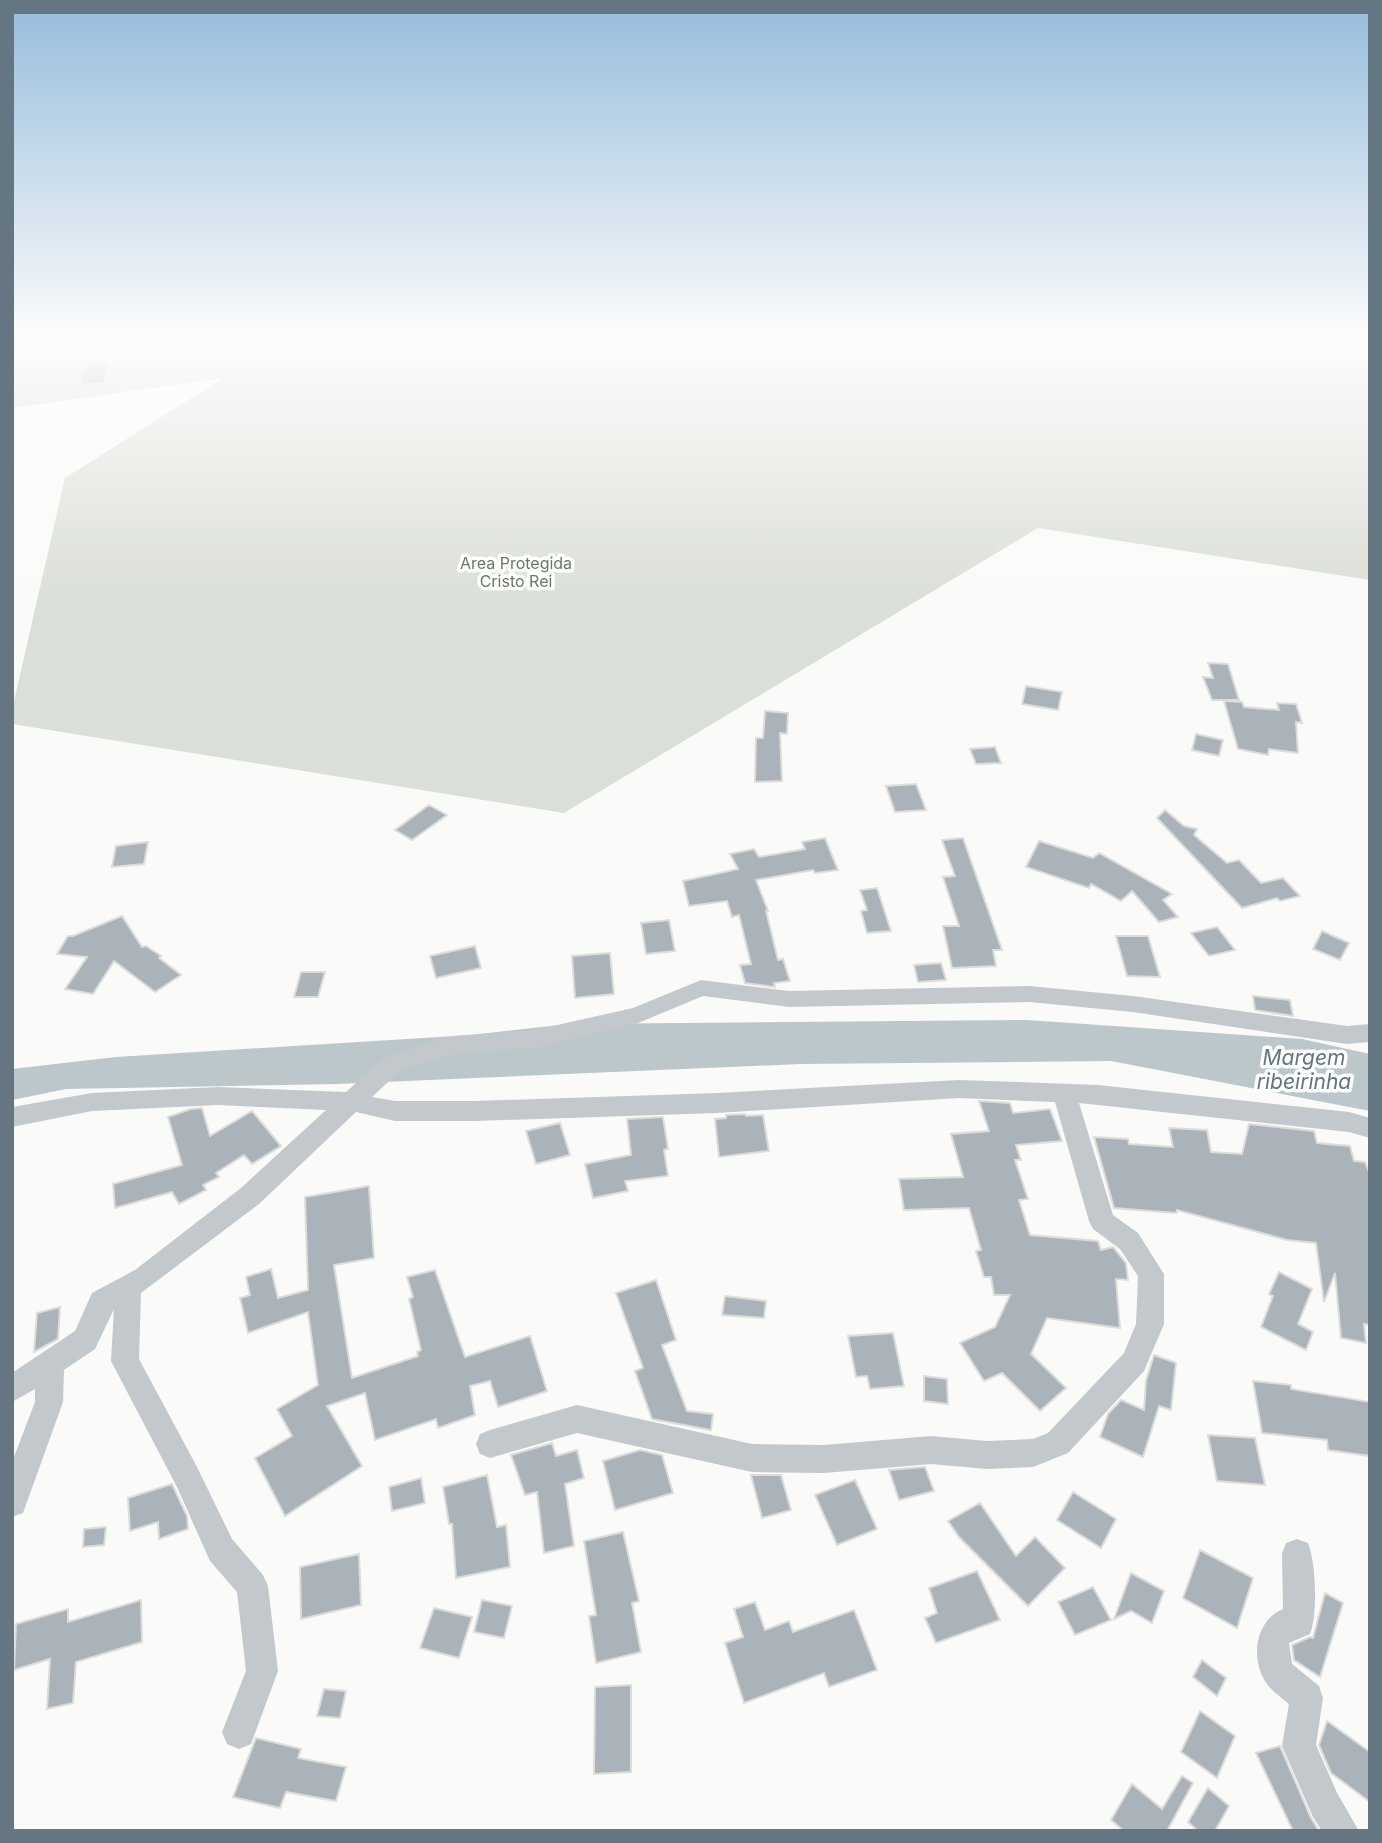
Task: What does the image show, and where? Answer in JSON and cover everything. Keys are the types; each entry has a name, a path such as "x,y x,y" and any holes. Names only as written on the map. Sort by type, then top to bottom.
{"street":[{"path":"12,1389 85,1340 101,1302 144,1278 250,1196 393,1062 454,1045 535,1039 638,1015 701,988 789,999 1030,995 1133,1003 1348,1035 1370,1033"},
{"path":"12,1117 92,1102 204,1097 352,1102 395,1111 475,1111 718,1103 959,1089 1098,1094 1349,1122 1370,1128"},
{"path":"490,1444 578,1419 752,1458 824,1459 931,1450 988,1454 1032,1453 1058,1443 1134,1362 1150,1324 1151,1274 1129,1241 1102,1221 1064,1093"},
{"path":"128,1287 125,1361 187,1477 221,1550 252,1586 262,1671 239,1732"},
{"path":"12,1502 50,1402 50,1364"},
{"path":"1297,1554 1299,1623 1283,1625 1273,1639 1277,1672 1307,1698 1300,1746 1325,1805 1342,1831"}],"green space":[{"name":"Area Protegida Cristo Rei","path":"146,427 1370,427 1370,580 1038,528 564,813 12,724 12,710 65,478"}],"water":[{"name":"Margem ribeirinha","path":"1027,1020 1302,1039 1370,1054 1370,1111 1111,1061 800,1064 337,1084 66,1089 12,1100 12,1069 116,1057 471,1035 569,1024"}],"building":[{"path":"1208,663 1228,664 1239,700 1212,700 1203,677 1213,678"},
{"path":"1026,686 1062,692 1058,710 1022,704"},
{"path":"1224,701 1242,702 1244,707 1279,710 1277,703 1296,704 1302,723 1296,722 1298,753 1269,749 1268,755 1238,749"},
{"path":"765,711 788,713 787,734 780,733 782,781 755,782 756,738 763,738"},
{"path":"1196,734 1223,740 1219,756 1192,750"},
{"path":"995,747 1001,763 976,764 970,749"},
{"path":"916,784 926,810 895,812 886,786"},
{"path":"429,805 447,815 412,840 395,830"},
{"path":"1165,810 1184,826 1197,829 1194,835 1227,863 1239,860 1261,883 1283,878 1300,896 1280,901 1277,898 1242,908 1157,818"},
{"path":"825,838 838,870 815,873 813,870 756,880 768,911 778,960 783,959 790,981 774,983 775,987 745,983 740,965 751,964 739,915 732,917 727,901 689,906 683,881 738,869 730,854 754,849 759,857 805,849 802,842"},
{"path":"963,838 1002,950 993,950 996,966 952,968 943,926 959,926 943,877 955,876 942,840"},
{"path":"1039,841 1093,858 1099,853 1172,894 1163,900 1178,917 1159,922 1132,891 1121,901 1091,884 1089,888 1026,867"},
{"path":"148,842 144,864 112,867 116,846"},
{"path":"877,888 891,931 867,933 861,911 867,910 860,890"},
{"path":"122,916 142,947 146,946 161,956 159,958 181,975 155,992 114,961 93,994 65,989 87,957 57,954 68,936"},
{"path":"669,920 675,951 646,954 641,923"},
{"path":"1217,927 1235,950 1209,956 1191,933"},
{"path":"1322,931 1349,943 1340,960 1313,949"},
{"path":"1116,936 1148,936 1160,977 1127,976"},
{"path":"475,946 481,968 436,978 430,956"},
{"path":"610,953 614,994 575,998 572,956"},
{"path":"941,963 946,980 918,982 914,965"},
{"path":"301,972 325,972 318,997 294,997"},
{"path":"1253,996 1290,1000 1293,1016 1255,1010"},
{"path":"979,1101 1010,1103 1013,1113 1050,1109 1062,1141 1016,1145 1021,1160 1015,1160 1028,1199 1019,1200 1030,1235 1098,1241 1101,1250 1113,1247 1126,1263 1128,1280 1116,1279 1120,1328 1047,1318 1031,1354 1066,1388 1040,1411 1002,1373 984,1381 960,1343 995,1327 1010,1295 994,1295 991,1277 984,1277 976,1251 981,1250 969,1208 904,1210 899,1179 963,1177 951,1134 989,1131"},
{"path":"202,1108 210,1136 252,1111 281,1146 252,1164 244,1155 216,1173 219,1177 203,1185 206,1190 179,1204 172,1192 115,1208 113,1184 182,1165 168,1117"},
{"path":"726,1115 763,1115 769,1151 719,1157 715,1119 726,1118"},
{"path":"663,1117 668,1149 664,1150 668,1176 625,1181 628,1191 593,1198 585,1164 631,1155 627,1119"},
{"path":"560,1123 570,1155 536,1164 526,1131"},
{"path":"1249,1124 1314,1131 1317,1143 1350,1146 1354,1161 1365,1162 1370,1175 1370,1325 1364,1324 1366,1343 1341,1338 1335,1273 1324,1302 1316,1243 1287,1240 1177,1210 1176,1213 1114,1208 1094,1137 1128,1139 1129,1144 1173,1147 1169,1128 1207,1130 1211,1152 1242,1154"},
{"path":"369,1186 374,1258 334,1265 352,1378 418,1356 417,1352 421,1350 409,1299 413,1297 407,1277 435,1270 465,1357 530,1336 547,1391 498,1407 490,1381 470,1386 475,1415 438,1428 436,1419 375,1440 365,1393 327,1406 362,1466 285,1516 255,1458 292,1436 277,1409 318,1385 308,1312 248,1333 240,1298 250,1295 246,1277 271,1269 278,1298 308,1290 305,1197"},
{"path":"1279,1272 1312,1289 1298,1324 1313,1332 1306,1350 1261,1327 1273,1296 1269,1294"},
{"path":"656,1280 676,1340 662,1345 687,1411 713,1414 711,1430 652,1419 635,1371 643,1368 616,1293"},
{"path":"725,1296 766,1301 764,1318 722,1315"},
{"path":"60,1307 58,1339 34,1352 37,1313"},
{"path":"893,1333 904,1386 870,1389 867,1376 856,1377 848,1336"},
{"path":"1154,1355 1176,1363 1171,1410 1159,1406 1143,1457 1100,1437 1108,1414 1121,1400 1144,1410 1146,1381"},
{"path":"924,1376 947,1379 948,1404 924,1401"},
{"path":"1253,1381 1291,1385 1291,1389 1370,1402 1370,1456 1328,1450 1327,1440 1262,1433"},
{"path":"1208,1435 1255,1438 1265,1485 1217,1481"},
{"path":"552,1443 556,1456 577,1450 584,1478 565,1484 574,1546 544,1553 537,1492 525,1495 511,1455"},
{"path":"640,1450 662,1455 673,1493 615,1510 603,1461"},
{"path":"925,1467 934,1491 899,1500 889,1470"},
{"path":"487,1475 497,1527 506,1525 510,1567 456,1578 452,1524 449,1524 443,1487"},
{"path":"751,1475 781,1475 791,1510 762,1518"},
{"path":"421,1478 425,1503 392,1511 389,1487"},
{"path":"855,1480 877,1529 837,1545 815,1495"},
{"path":"172,1484 187,1516 188,1529 159,1539 158,1522 130,1531 128,1498"},
{"path":"1073,1492 1116,1519 1101,1548 1057,1520"},
{"path":"980,1503 1016,1556 1035,1537 1065,1568 1028,1606 959,1537 948,1521"},
{"path":"106,1527 104,1545 83,1547 84,1529"},
{"path":"623,1532 639,1601 632,1603 641,1652 596,1663 589,1616 596,1615 584,1541"},
{"path":"1200,1550 1253,1578 1237,1628 1183,1598"},
{"path":"359,1554 361,1605 301,1619 300,1567"},
{"path":"977,1571 1000,1620 936,1643 925,1618 937,1613 929,1588"},
{"path":"1131,1573 1164,1591 1152,1623 1131,1611 1114,1619"},
{"path":"1093,1587 1111,1620 1075,1635 1058,1602"},
{"path":"1325,1593 1343,1603 1320,1677 1294,1660 1292,1645 1313,1638"},
{"path":"141,1600 142,1642 76,1662 73,1703 47,1709 50,1659 14,1670 16,1624 68,1609 68,1622"},
{"path":"482,1600 512,1606 504,1638 474,1632"},
{"path":"755,1602 765,1630 789,1621 793,1632 854,1610 877,1670 829,1687 824,1673 744,1703 725,1643 743,1637 734,1609"},
{"path":"434,1608 472,1617 459,1658 420,1648"},
{"path":"1202,1660 1226,1678 1217,1696 1193,1677"},
{"path":"631,1685 631,1772 594,1774 595,1687"},
{"path":"324,1689 346,1691 340,1718 317,1716"},
{"path":"1200,1711 1235,1736 1217,1778 1181,1752"},
{"path":"1327,1721 1370,1752 1370,1802 1331,1773 1319,1745"},
{"path":"256,1738 301,1749 298,1758 346,1767 336,1801 286,1792 280,1808 233,1797"},
{"path":"1280,1746 1319,1831 1293,1831 1256,1753"},
{"path":"1182,1776 1193,1783 1167,1831 1124,1831 1111,1820 1132,1784 1162,1809"},
{"path":"1208,1788 1229,1806 1215,1831 1198,1831 1188,1822"}]}
